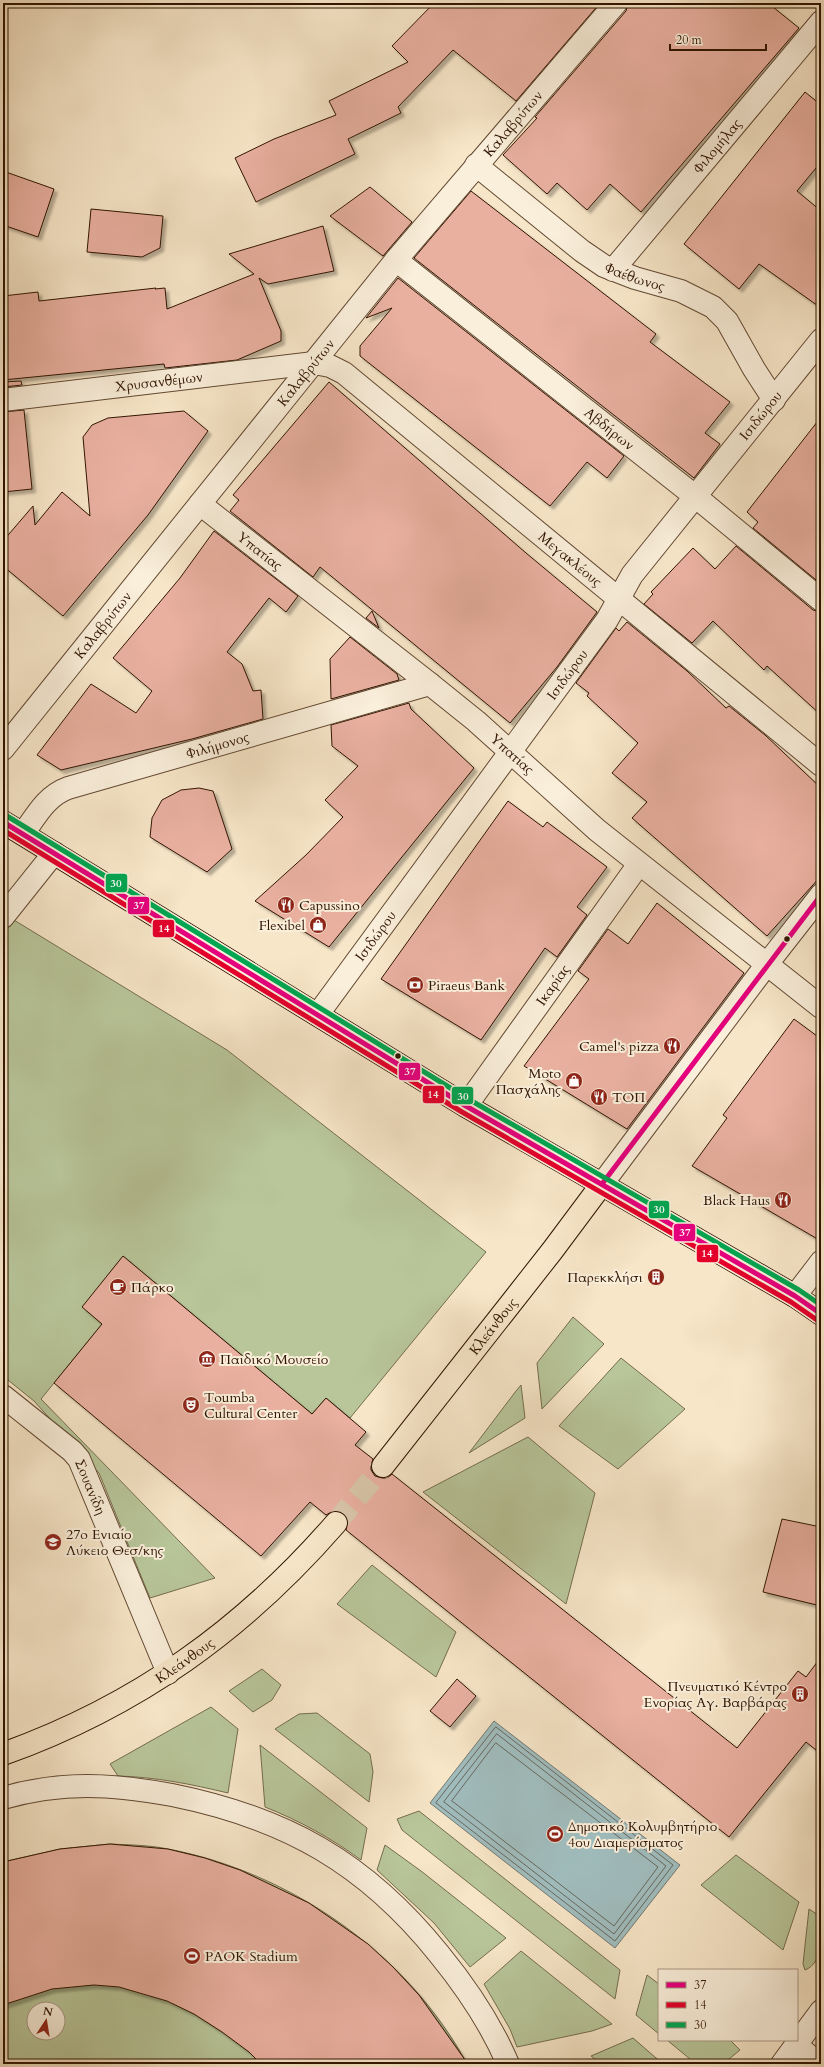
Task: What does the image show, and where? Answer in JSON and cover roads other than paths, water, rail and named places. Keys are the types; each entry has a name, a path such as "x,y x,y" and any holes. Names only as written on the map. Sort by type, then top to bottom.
{"main road":[{"path":"3,822 466,1106 796,1296 821,1314"},
{"name":"Κλεάνθους","path":"383,1466 552,1251 602,1184"},
{"name":"Κλεάνθους","path":"3,1754 62,1731 138,1692 168,1673 231,1627 263,1599 302,1561 336,1523"}],"street":[{"name":"Καλαβρύτων","path":"3,749 396,260 616,3"},
{"name":"Φιλομήλας","path":"613,270 821,22"},
{"name":"Φαέθωνος","path":"476,165 582,251 613,270 682,292 713,307 730,326 754,369 774,400"},
{"name":"Αβδήρων","path":"396,260 696,497 821,600"},
{"name":"Ισιδώρου","path":"318,1014 609,616 632,575 821,340"},
{"name":"Χρυσανθέμων","path":"3,400 314,363"},
{"name":"Μεγακλέους","path":"314,363 330,366 344,373 620,598 821,765"},
{"name":"Υπατίας","path":"200,504 430,684 509,751 597,830 821,1007"},
{"name":"Φιλήμονος","path":"23,834 46,802 59,791 430,684"},
{"path":"3,916 54,853"},
{"name":"Ικαρίας","path":"466,1106 639,864"},
{"path":"602,1184 767,964 821,895"},
{"path":"796,1296 821,1262"},
{"name":"Σουανίδη","path":"3,1396 72,1451 79,1459 168,1673"},
{"path":"3,1798 61,1786 98,1786 153,1792 215,1805 244,1814 283,1829 306,1840 346,1864 388,1897 408,1917 457,1976 485,2019 508,2064"},
{"path":"782,2064 821,2011"},
{"path":"796,2045 819,2064"}],"water":[{"name":"Δημοτικό Κολυμβητήριο 4ου Διαμερίσματος","path":"494,1721 680,1865 615,1948 430,1803"}],"tunnel":[{"path":"336,1523 383,1466"}],"place":[{"name":"Capussino","path":"286,905"},
{"name":"Flexibel","path":"318,925"},
{"name":"Piraeus Bank","path":"415,985"},
{"name":"Camel's pizza","path":"672,1046"},
{"name":"Moto Πασχάλης","path":"574,1081"},
{"name":"ΤΟΠ","path":"599,1097"},
{"name":"Black Haus","path":"783,1200"},
{"name":"Παρεκκλήσι","path":"656,1277"},
{"name":"Πάρκο","path":"118,1287"},
{"name":"Παιδικό Μουσείο","path":"207,1359"},
{"name":"Toumba Cultural Center","path":"191,1405"},
{"name":"27o Ενιαίο Λύκειο Θεσ/κης","path":"53,1542"},
{"name":"Πνευματικό Κέντρο Ενορίας Αγ. Βαρβάρας","path":"800,1694"},
{"name":"Δημοτικό Κολυμβητήριο 4ου Διαμερίσματος","path":"555,1834"},
{"name":"PAOK Stadium","path":"192,1956"}]}
